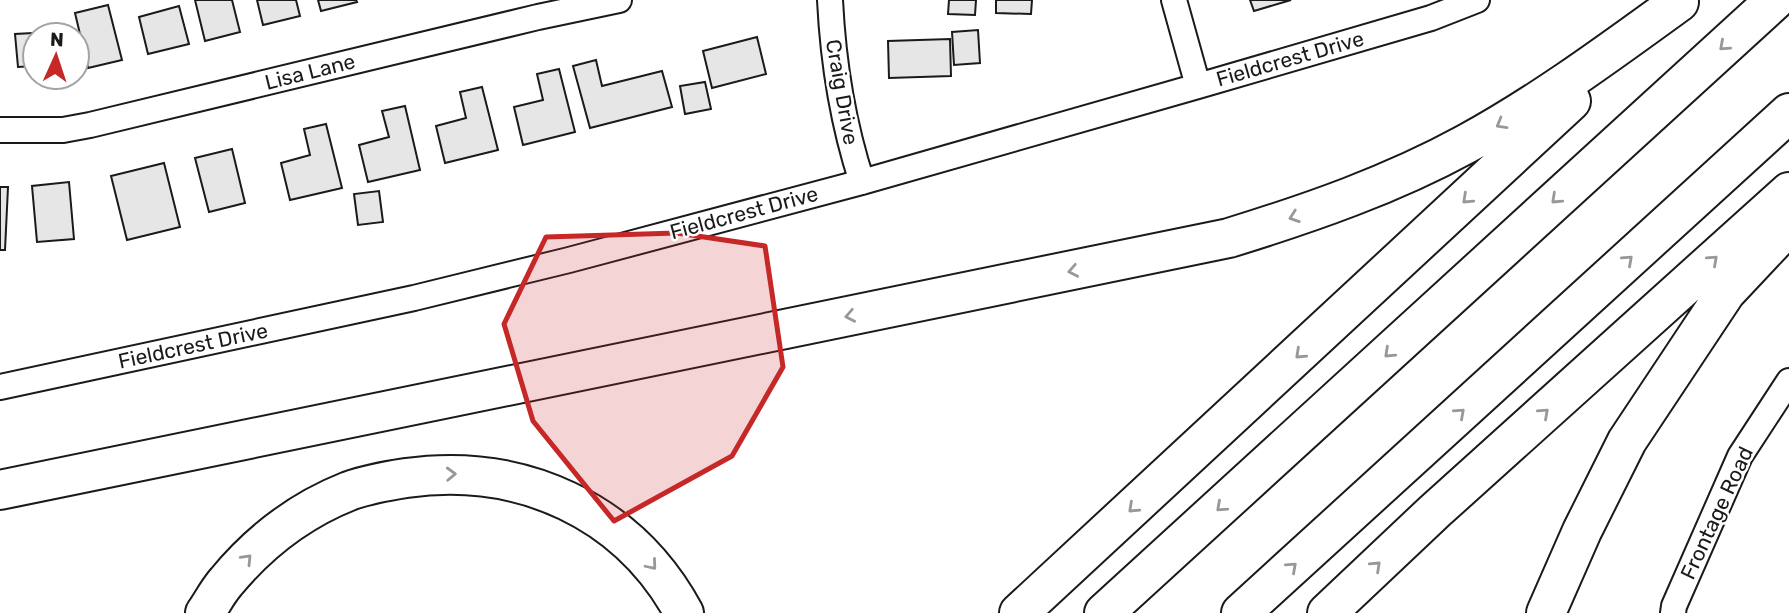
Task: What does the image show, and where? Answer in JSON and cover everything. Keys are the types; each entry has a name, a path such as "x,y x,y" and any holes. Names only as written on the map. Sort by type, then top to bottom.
{"highway":[{"path":"1104,613 1775,0"},
{"path":"0,490 1229,238 1299,216 1384,183 1465,145 1571,81 1680,1"},
{"path":"1019,613 1680,1"},
{"path":"1241,613 1789,113"},
{"path":"1326,613 1435,511 1789,192"},
{"path":"1546,613 1582,531 1627,441 1726,292 1789,225"},
{"path":"205,613 224,584 263,543 288,524 321,505 349,491 384,481 461,474 533,486 594,515 626,539 646,559 684,613"}],"street":[{"name":"Lisa Lane","path":"0,131 62,130 90,125 524,20 619,0"},
{"name":"Craig Drive","path":"830,0 837,73 853,154 862,182"},
{"path":"1174,0 1198,86"},
{"name":"Fieldcrest Drive","path":"0,387 414,298 569,260 862,182 1198,86 1431,18 1477,0"},
{"name":"Frontage Road","path":"1673,613 1741,456 1789,381"}],"highlighted area":[{"path":"677,233 765,246 783,367 732,456 614,521 533,421 504,324 546,237"}],"building":[{"path":"195,0 232,0 240,32 205,41"},
{"path":"257,0 296,0 300,16 263,25"},
{"path":"318,0 356,0 357,2 321,11"},
{"path":"949,0 976,0 975,15 948,14"},
{"path":"996,0 1032,0 1031,14 996,13"},
{"path":"1250,0 1291,0 1254,11"},
{"path":"108,5 122,60 91,67 91,21 77,21 75,13"},
{"path":"179,6 189,44 148,54 139,17"},
{"path":"978,30 980,63 954,65 952,32"},
{"path":"15,34 21,34 21,67 18,67"},
{"path":"757,37 766,74 712,88 703,51"},
{"path":"950,39 951,76 889,78 888,41"},
{"path":"596,60 602,86 662,71 672,107 590,128 573,66"},
{"path":"559,69 575,132 523,145 514,107 543,100 537,74"},
{"path":"705,82 711,109 685,114 680,86"},
{"path":"482,87 498,150 445,163 436,126 466,118 460,92"},
{"path":"405,106 420,170 368,182 359,145 389,137 382,111"},
{"path":"326,124 342,188 290,200 281,163 310,155 304,129"},
{"path":"232,149 245,203 209,212 195,158"},
{"path":"164,163 180,227 127,240 111,176"},
{"path":"69,182 74,239 37,242 32,186"},
{"path":"0,187 8,187 5,250 0,250"},
{"path":"379,191 383,222 358,225 354,194"}]}
